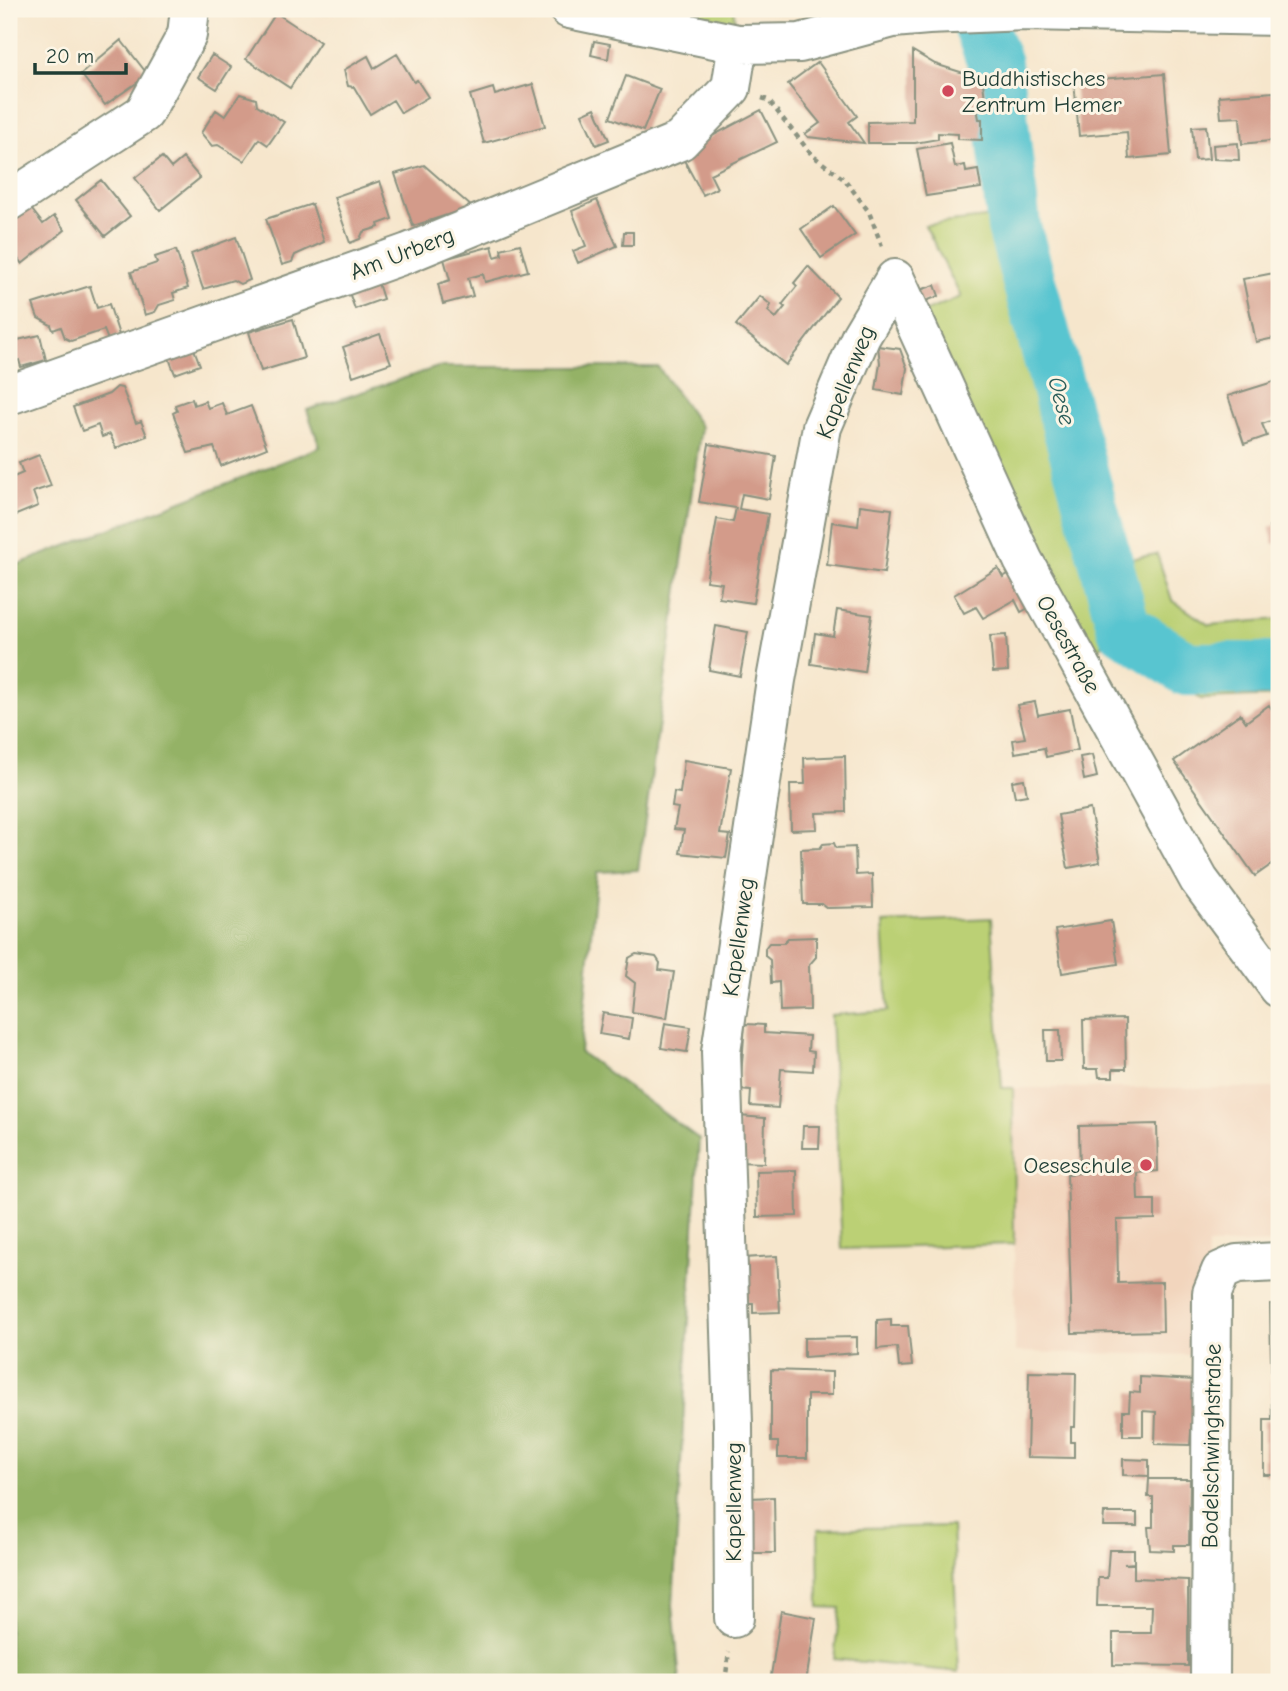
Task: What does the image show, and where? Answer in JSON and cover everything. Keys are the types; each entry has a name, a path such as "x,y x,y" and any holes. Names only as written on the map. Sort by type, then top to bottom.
{"street":[{"path":"9,201 144,113 187,35 190,9"},
{"path":"588,10 738,44 800,43 893,18 1018,10 1279,16"},
{"path":"732,88 738,44"},
{"name":"Am Urberg","path":"9,395 408,253 680,141 732,88"},
{"name":"Oesestraße","path":"895,279 1023,560 1199,880 1279,988"},
{"name":"Kapellenweg","path":"734,1618 733,1424 721,1052 776,680 822,427 861,336 895,279"},
{"name":"Bodelschwinghstraße","path":"1210,1682 1212,1293 1221,1271 1237,1264 1279,1262"}],"path":[{"path":"732,88 768,100 812,155 845,180 869,212 895,279"}],"shaded area":[{"name":"Oeseschule","path":"1013,1088 1279,1088 1279,1243 1208,1245 1205,1355 1015,1352"}],"green space":[{"path":"612,9 734,9 735,31"},
{"path":"1002,216 1116,632 1090,657 921,313 961,297 925,225"},
{"path":"438,367 658,367 701,427 638,870 597,872 580,1052 699,1139 673,1605 680,1682 9,1682 9,568 320,447 307,410"},
{"path":"1157,554 1172,600 1209,625 1279,619 1279,696 1201,699 1169,679 1126,643 1130,617 1115,562"},
{"path":"991,918 1002,1088 1013,1088 1014,1244 842,1249 831,1015 888,1011 883,923"},
{"path":"952,1526 959,1672 834,1659 840,1608 819,1607 818,1529"}],"building":[{"path":"276,13 320,42 290,88 246,59"},
{"path":"121,40 148,75 105,105 81,74"},
{"path":"594,41 610,44 608,59 591,55"},
{"name":"Buddhistisches Zentrum Hemer","path":"913,51 935,64 973,76 982,75 986,107 977,108 979,119 982,119 982,140 958,139 958,134 938,133 938,139 915,143 868,143 868,122 913,121"},
{"path":"397,54 414,82 417,80 428,97 401,113 393,100 370,114 354,87 348,86 344,70 368,56 374,68"},
{"path":"212,55 231,67 217,89 198,77"},
{"path":"818,62 857,116 849,122 864,143 808,137 805,134 820,123 788,84"},
{"path":"1164,74 1171,155 1129,159 1127,132 1079,136 1074,81"},
{"path":"626,76 660,89 643,131 610,118"},
{"path":"533,84 545,126 484,143 470,95 493,88 495,95"},
{"path":"1274,92 1279,140 1242,144 1240,117 1221,118 1219,96"},
{"path":"240,94 256,99 257,105 284,122 268,145 259,139 244,161 218,145 212,146 201,133 216,110 225,116"},
{"path":"595,108 609,140 596,145 582,114"},
{"path":"761,110 777,142 710,174 717,188 703,195 680,153"},
{"path":"1206,126 1209,159 1195,160 1192,127"},
{"path":"950,143 955,167 965,165 966,172 978,170 981,188 926,196 917,149"},
{"path":"1238,143 1239,160 1214,159 1213,145"},
{"path":"162,157 171,168 183,158 200,178 160,210 135,178"},
{"path":"424,165 472,207 413,226 395,174"},
{"path":"101,180 130,216 105,236 76,200"},
{"path":"380,181 392,219 363,232 360,239 350,243 334,197"},
{"path":"597,200 617,246 578,263 573,251 586,246 572,211"},
{"path":"312,204 324,242 295,255 292,262 282,265 266,219"},
{"path":"29,206 43,224 54,216 65,230 22,264 9,248 9,222"},
{"path":"834,206 855,235 821,258 801,229"},
{"path":"624,232 633,232 633,245 623,245"},
{"path":"236,237 250,280 240,284 233,280 203,289 191,254"},
{"path":"520,244 528,271 485,282 483,274 468,278 473,296 443,304 438,284 450,280 444,259 492,246 495,257 502,255 501,249"},
{"path":"176,250 188,288 173,293 175,300 159,305 155,312 145,315 131,272 157,263 155,257"},
{"path":"808,266 838,297 786,365 736,325 760,296 771,305 768,311 776,318 785,307 782,305 797,286 794,283"},
{"path":"1279,272 1279,337 1256,342 1243,279"},
{"path":"376,277 383,299 355,309 347,287"},
{"path":"935,285 939,296 918,304 914,292"},
{"path":"90,286 97,308 109,304 119,335 108,340 104,330 71,341 65,338 61,327 53,330 51,325 38,318 33,304"},
{"path":"293,319 304,358 261,371 249,332"},
{"path":"9,334 13,341 40,335 46,360 21,367 19,360 9,363"},
{"path":"380,334 391,363 353,376 343,347"},
{"path":"191,341 200,365 175,374 166,350"},
{"path":"878,346 900,349 907,368 903,395 876,390 880,363"},
{"path":"1276,381 1279,418 1262,424 1267,436 1244,444 1228,396"},
{"path":"117,387 122,388 136,423 141,421 147,436 116,448 110,434 102,437 98,425 82,431 73,407 109,394"},
{"path":"192,399 194,405 205,401 208,408 222,403 227,415 251,406 267,448 221,466 214,447 188,453 173,413 177,411 175,405"},
{"path":"709,444 776,456 769,499 742,494 739,509 768,514 753,603 719,598 722,583 706,581 717,519 733,522 736,508 699,502"},
{"path":"39,455 51,486 33,492 38,506 9,518 9,479 23,473 19,463"},
{"path":"860,505 892,509 884,573 827,565 832,522 858,526"},
{"path":"1279,524 1279,543 1274,544 1269,527"},
{"path":"998,568 1003,577 1016,569 1037,603 1021,612 1015,600 983,618 976,607 964,613 954,595"},
{"path":"837,610 872,615 864,672 811,664 815,633 833,636"},
{"path":"716,626 748,632 740,676 709,670"},
{"path":"1006,635 1008,671 993,672 990,636"},
{"path":"1035,702 1038,715 1070,709 1078,750 1046,757 1044,748 1015,753 1013,740 1025,738 1017,705"},
{"path":"1269,705 1279,719 1279,859 1255,876 1174,761 1240,714 1246,722"},
{"path":"1092,755 1097,777 1084,780 1080,757"},
{"path":"845,756 846,812 816,813 817,829 791,830 790,784 805,784 804,758"},
{"path":"684,760 731,768 720,834 730,835 726,858 680,853 684,830 674,829 678,808 672,807 674,792 680,793"},
{"path":"1024,779 1027,795 1015,797 1012,781"},
{"path":"1090,809 1100,862 1068,868 1058,815"},
{"path":"834,843 836,848 855,847 856,875 872,874 873,907 827,908 822,904 803,904 801,849 820,848 823,844"},
{"path":"1111,921 1118,964 1062,973 1055,930"},
{"path":"816,937 816,957 809,965 810,1010 780,1011 779,982 771,983 770,960 765,956 765,948 769,943 783,943 788,938"},
{"path":"636,954 656,957 660,963 659,970 674,972 667,1018 632,1012 635,983 626,976 629,958"},
{"path":"603,1013 632,1018 629,1039 599,1034"},
{"path":"1125,1019 1126,1069 1113,1069 1113,1077 1099,1077 1098,1069 1084,1069 1083,1020"},
{"path":"665,1023 691,1027 687,1052 661,1048"},
{"path":"745,1024 764,1025 764,1033 809,1036 808,1051 814,1052 813,1071 781,1069 778,1108 750,1106 751,1091 740,1090"},
{"path":"1045,1030 1060,1030 1061,1061 1046,1061"},
{"path":"738,1116 765,1118 764,1163 736,1162"},
{"path":"1157,1124 1158,1171 1137,1173 1138,1200 1155,1200 1155,1219 1117,1220 1118,1283 1162,1282 1163,1331 1072,1333 1067,1174 1080,1173 1079,1126"},
{"path":"803,1126 820,1126 819,1148 802,1148"},
{"path":"796,1170 797,1216 757,1217 756,1171"},
{"path":"777,1256 780,1312 753,1313 753,1303 746,1303 743,1258"},
{"path":"1270,1304 1279,1304 1279,1475 1264,1475 1264,1420 1272,1420"},
{"path":"891,1319 891,1326 908,1326 912,1366 899,1367 897,1347 877,1349 877,1320"},
{"path":"857,1337 857,1353 804,1357 804,1338"},
{"path":"771,1370 832,1372 832,1395 807,1395 807,1458 778,1458 778,1442 771,1442"},
{"path":"1029,1372 1076,1373 1075,1427 1071,1427 1074,1458 1027,1457"},
{"path":"1140,1377 1195,1380 1190,1445 1155,1444 1156,1412 1143,1411 1143,1436 1123,1436 1123,1411 1129,1411 1130,1392 1140,1393"},
{"path":"1123,1459 1149,1460 1149,1476 1123,1475"},
{"path":"1149,1479 1190,1479 1189,1545 1174,1545 1174,1551 1150,1550 1148,1527 1153,1527 1153,1497 1148,1497"},
{"path":"774,1497 775,1553 751,1553 750,1498"},
{"path":"1104,1513 1137,1513 1137,1526 1103,1526"},
{"path":"1109,1550 1134,1550 1134,1563 1124,1564 1134,1564 1134,1578 1188,1580 1188,1666 1113,1665 1113,1633 1151,1633 1152,1606 1097,1606 1098,1578 1107,1578"},
{"path":"781,1611 816,1618 806,1682 770,1682"},
{"path":"1100,1678 1125,1678 1125,1682 1100,1682"}],"waterway":[{"name":"Oese","path":"974,9 995,64 1014,227 1124,628 1187,669 1279,669"}],"place":[{"name":"Buddhistisches Zentrum Hemer","path":"948,91"},
{"name":"Oeseschule","path":"1146,1165"}]}
